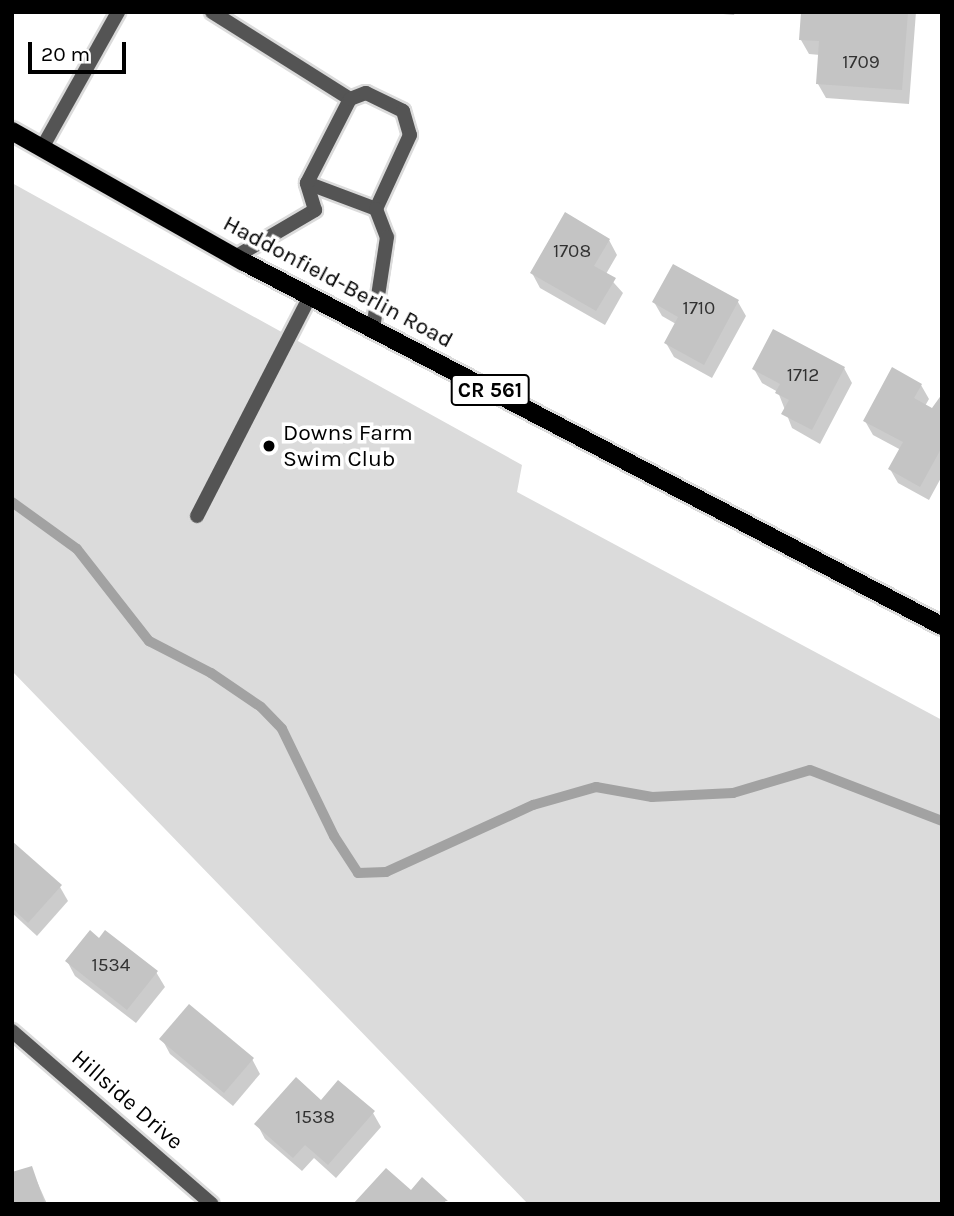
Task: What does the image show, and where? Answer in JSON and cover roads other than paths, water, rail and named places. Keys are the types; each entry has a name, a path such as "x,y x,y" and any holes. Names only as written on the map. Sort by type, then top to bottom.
{"main road":[{"name":"Haddonfield-Berlin Road","path":"12,131 235,257 942,625"}],"street":[{"path":"42,148 118,12"},
{"path":"212,12 350,99"},
{"path":"235,257 315,210 307,183 350,99 366,93 403,111 410,135 376,209 387,237 373,329"},
{"path":"307,183 376,209"},
{"path":"197,516 310,296"},
{"name":"Hillside Drive","path":"12,1031 208,1203"}],"waterway":[{"path":"12,502 77,549 149,641 211,673 261,707 282,729 334,836 358,873 386,872 533,805 596,787 652,797 733,793 810,770 942,821"}],"place":[{"name":"Downs Farm Swim Club","path":"269,446"}]}
